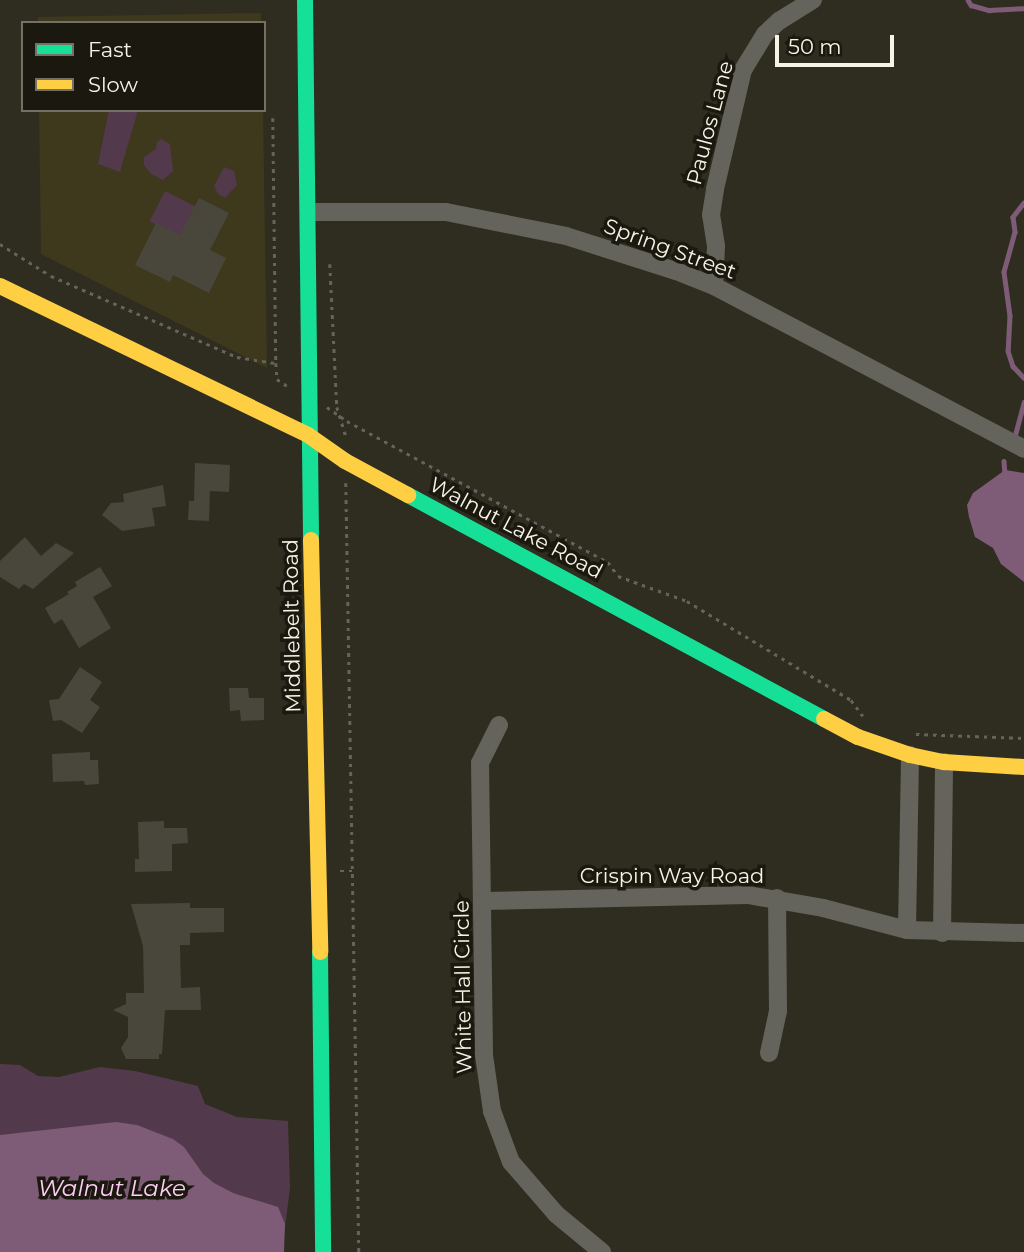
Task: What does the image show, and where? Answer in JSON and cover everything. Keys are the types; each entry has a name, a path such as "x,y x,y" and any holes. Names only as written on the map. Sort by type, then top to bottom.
{"street":[{"name":"Middlebelt Road","path":"306,0 309,212 307,398 319,870 323,1252"},
{"name":"Paulos Lane","path":"714,286 716,246 711,215 743,69 765,34 779,21 813,0"},
{"name":"Spring Street","path":"309,212 446,212 566,236 714,286 1024,449"},
{"name":"Walnut Lake Road","path":"0,286 308,435 345,461 858,737 910,755 944,762 1024,767"},
{"name":"White Hall Circle","path":"499,725 480,763 484,1055 492,1111 511,1162 556,1214 602,1252"},
{"path":"907,930 910,755"},
{"path":"942,933 944,762"},
{"name":"Crispin Way Road","path":"483,901 748,895 777,898 907,930 942,933 1024,933"},
{"path":"769,1053 778,1011 777,898"}],"path":[{"path":"273,118 276,379 608,562 618,576 687,601 851,700 864,717"},
{"path":"0,244 51,276 237,357 276,363"},
{"path":"330,262 337,407 342,416 346,436 359,1252"},
{"path":"912,733 981,739 1024,738"}],"shaded area":[{"path":"261,13 261,21 38,21 38,17"},
{"path":"39,112 263,112 267,368 41,254"},
{"path":"109,112 137,112 120,172 98,164"},
{"path":"161,139 170,144 173,171 163,180 151,174 144,165 144,157 156,149 157,142"},
{"path":"224,167 234,171 237,185 225,198 218,194 214,186"},
{"path":"165,191 195,206 180,237 150,221"},
{"name":"Walnut Lake","path":"0,1064 20,1065 38,1076 59,1077 100,1067 135,1071 198,1086 205,1104 237,1117 288,1121 290,1188 282,1252 0,1252"}],"water":[{"path":"1005,470 1024,473 1024,582 1001,564 993,548 975,537 969,517 967,505 973,493"},
{"name":"Walnut Lake","path":"116,1122 137,1125 173,1139 184,1147 203,1174 214,1183 233,1193 278,1207 285,1224 284,1252 0,1252 0,1135"}],"building":[{"path":"199,198 229,213 210,250 226,258 209,293 173,275 170,282 135,265 156,223 180,235"},
{"path":"195,463 230,465 229,492 210,491 209,521 188,520 189,501 194,501"},
{"path":"163,485 166,506 152,508 155,526 122,531 102,515 111,503 124,502 123,494"},
{"path":"25,537 41,556 56,543 74,553 33,589 24,584 19,589 0,577 0,561"},
{"path":"100,567 112,586 93,597 111,628 79,648 62,619 54,624 45,608 69,594 67,592 77,586 75,582"},
{"path":"80,667 102,682 90,700 100,707 82,733 61,720 53,721 49,700 59,699"},
{"path":"229,688 248,688 249,698 264,698 264,720 241,721 240,710 230,711"},
{"path":"90,752 90,760 98,760 99,784 85,785 84,781 53,782 52,754"},
{"path":"164,821 164,828 187,828 188,843 172,844 172,871 135,872 135,859 139,859 138,822"},
{"path":"190,903 190,908 224,908 224,932 190,933 190,945 180,945 181,988 200,987 201,1010 165,1010 162,1054 159,1054 159,1059 126,1059 121,1048 128,1037 128,1017 113,1010 126,1004 126,993 144,993 143,946 131,904"}],"waterway":[{"path":"968,0 971,5 989,10 1024,8"},
{"path":"1024,203 1013,217 1015,232 1004,272 1010,316 1008,351 1013,366 1024,378"},
{"path":"1015,435 1024,402"},
{"path":"1004,461 1005,474"}],"traffic: fast":[{"path":"305,0 311,540"},
{"path":"408,495 824,719"},
{"path":"320,952 323,1252"}],"traffic: slow":[{"path":"0,286 308,435 345,461 408,495"},
{"path":"311,540 320,952"},
{"path":"824,719 858,737 910,755 944,762 1024,767"}]}
